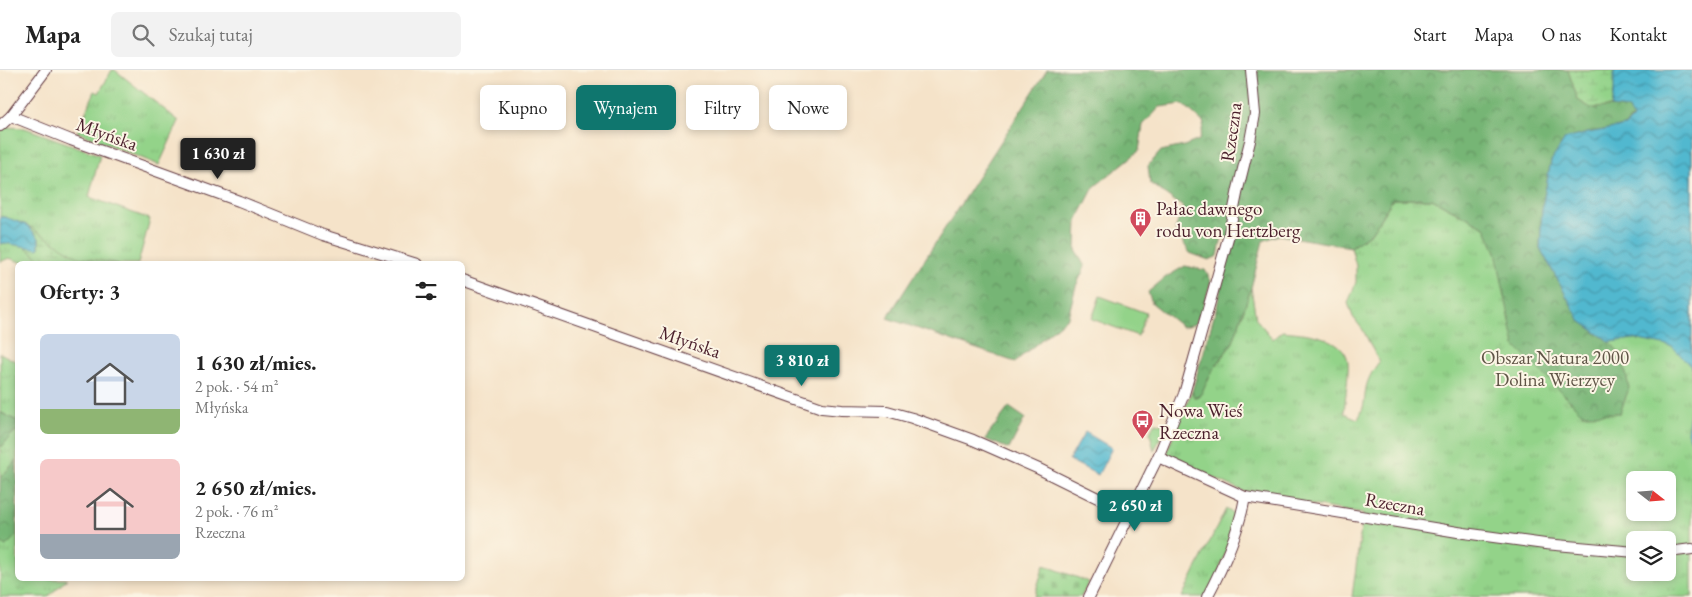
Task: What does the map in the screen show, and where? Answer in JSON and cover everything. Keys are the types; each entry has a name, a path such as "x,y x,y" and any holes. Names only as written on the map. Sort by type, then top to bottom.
{"street":[{"path":"0,126 11,116 46,70"},
{"name":"Rzeczna","path":"1088,597 1158,456 1184,394 1228,238 1255,114 1251,70"},
{"name":"Młyńska","path":"11,116 71,140 239,201 323,235 407,261"},
{"name":"Młyńska","path":"465,281 822,408 879,410 912,418 973,440 1039,469 1130,514"},
{"name":"Rzeczna","path":"1158,456 1245,497 1464,533 1545,544 1626,551"},
{"path":"1207,597 1217,578 1241,519 1245,497"},
{"path":"1676,551 1692,549"}],"green space":[{"path":"112,70 115,70 179,121 159,165 77,132 95,91 99,93"},
{"path":"1047,70 1568,70 1578,100 1591,108 1611,107 1629,109 1633,117 1625,126 1565,139 1551,162 1542,207 1540,248 1580,321 1610,342 1622,356 1629,388 1620,413 1583,414 1515,346 1496,252 1485,227 1432,199 1393,199 1371,233 1351,247 1279,235 1263,241 1251,288 1233,342 1213,370 1200,396 1194,397 1192,391 1217,306 1232,240 1222,237 1218,256 1209,260 1190,253 1175,230 1183,207 1150,183 1148,166 1161,151 1184,146 1199,140 1204,123 1183,104 1160,107 1143,125 1139,151 1094,187 1077,220 1076,250 1085,267 1076,286 1068,317 1015,362 887,318"},
{"name":"Obszar Natura 2000 Dolina Wierzycy","path":"1338,70 1692,70 1692,597 1352,597 1363,514 1249,494 1171,458 1167,451 1192,391 1194,397 1200,396 1213,370 1233,342 1251,288 1256,319 1273,339 1282,331 1311,335 1331,341 1345,353 1348,368 1344,413 1358,419 1363,407 1368,381 1379,362 1363,330 1353,317 1348,303 1356,282 1356,266 1351,247 1371,233 1393,199 1432,199 1464,216"},
{"path":"1568,70 1649,70 1614,91 1611,107 1591,108 1578,100"},
{"path":"6,127 25,128 100,155 89,197 150,219 139,261 18,261 9,258 0,262 0,244 5,243 39,248 5,217 0,217 0,133"},
{"path":"27,225 78,257 103,261 42,261 23,245 39,248 39,238"},
{"path":"1185,266 1205,270 1211,281 1203,308 1195,324 1182,327 1152,303 1148,292 1166,277"},
{"path":"1100,296 1146,313 1138,336 1092,319"},
{"path":"0,353 15,361 15,420 0,412"},
{"path":"1009,407 1025,418 1009,449 985,439"},
{"path":"0,412 15,420 15,432 2,447 0,445"},
{"path":"1154,424 1164,425 1165,428 1154,451 1150,433"},
{"path":"15,432 15,462 0,478 0,445 2,446"},
{"path":"15,462 15,537 6,546 0,542 0,478"},
{"path":"1226,509 1234,514 1236,523 1210,597 1182,597"},
{"path":"15,537 15,581 65,581 48,597 0,597 0,542 6,546"},
{"path":"1044,565 1089,582 1081,597 1034,597"}],"water":[{"path":"1614,70 1692,70 1692,368 1673,347 1634,339 1610,342 1580,321 1540,248 1542,207 1551,161 1565,139 1625,126 1633,118 1629,109 1611,107 1614,91"},
{"path":"0,217 27,225 39,238 39,249 5,243 0,244"},
{"path":"1692,399 1692,442 1687,432"},
{"path":"1085,432 1112,448 1098,475 1069,460"}],"place":[{"name":"Pałac dawnego rodu von Hertzberg","path":"1140,238"},
{"name":"Nowa Wieś Rzeczna","path":"1143,440"}]}
